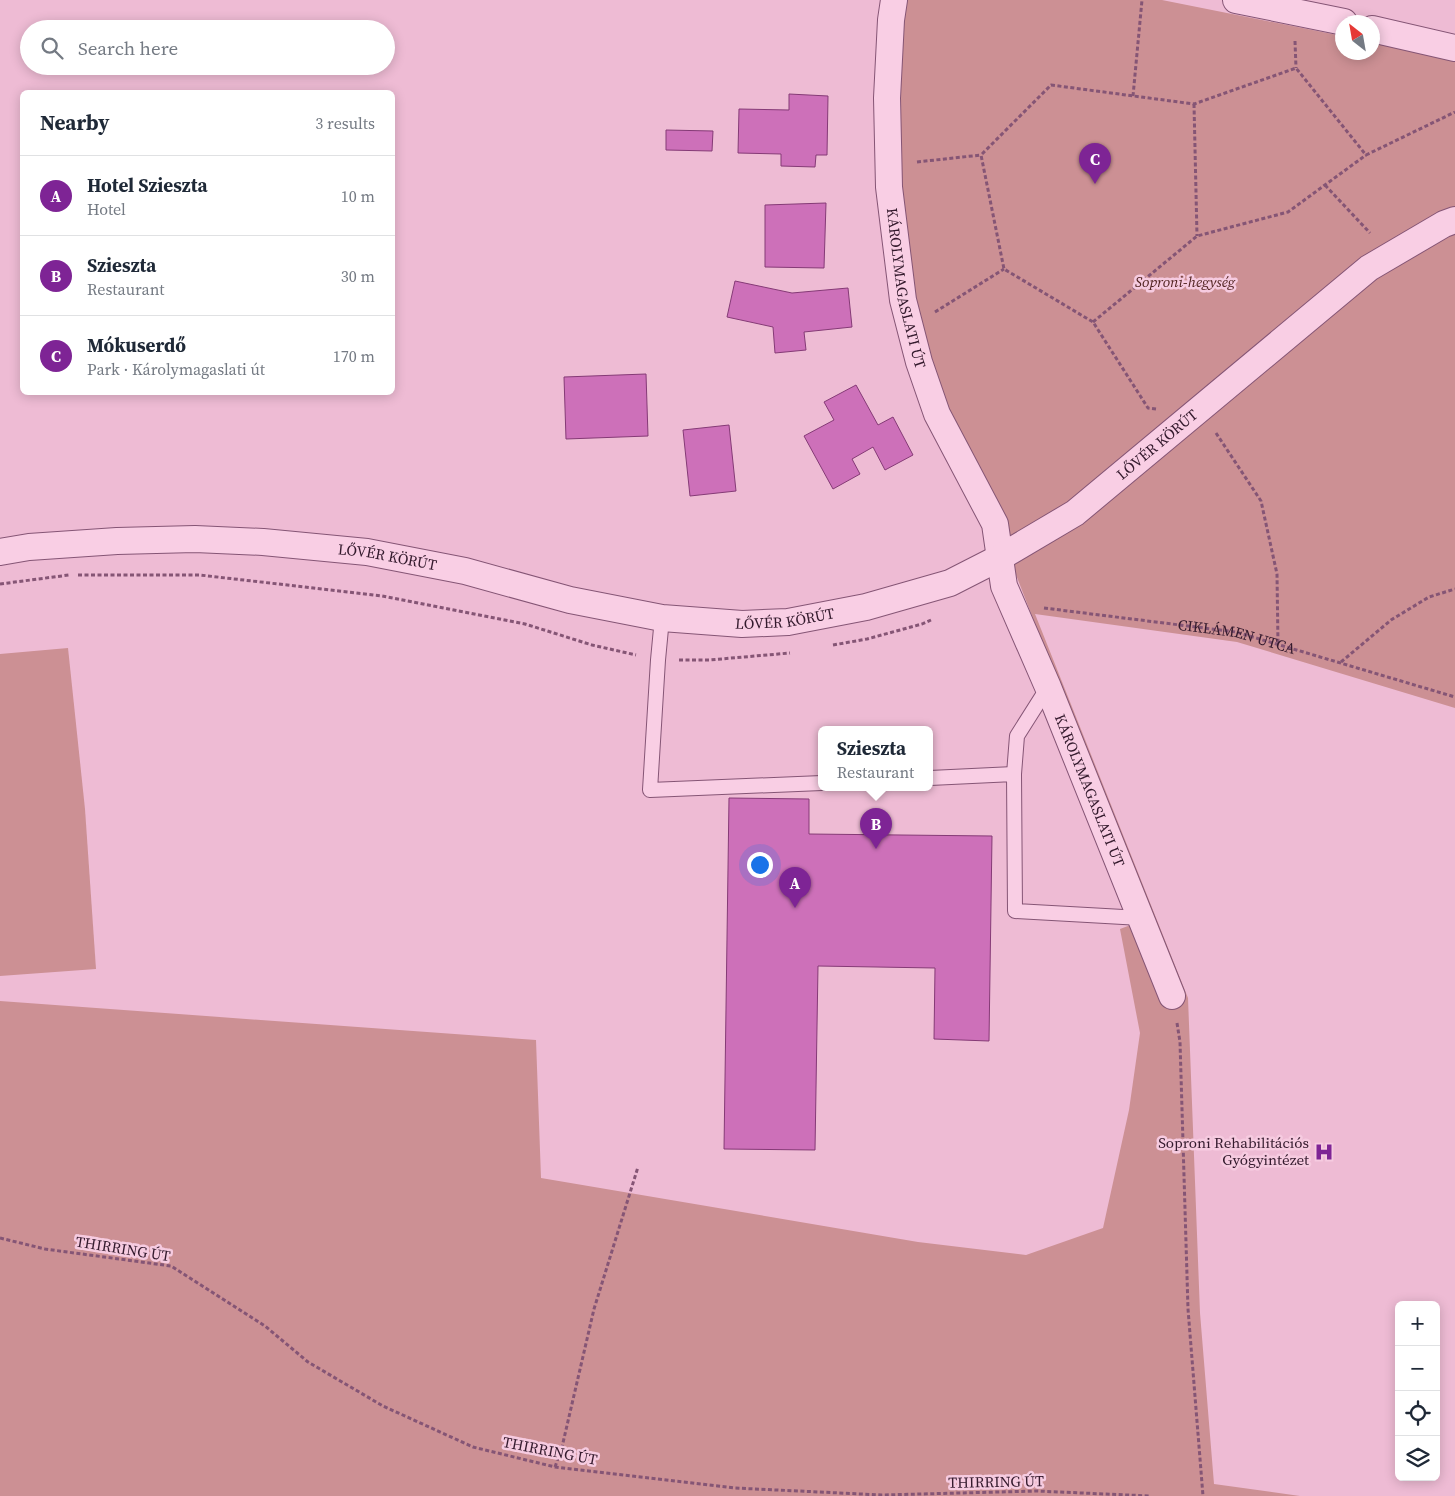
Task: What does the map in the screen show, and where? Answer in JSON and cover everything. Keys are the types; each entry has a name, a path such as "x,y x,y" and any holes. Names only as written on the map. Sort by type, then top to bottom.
{"street":[{"name":"KÁROLYMAGASLATI ÚT","path":"894,0 888,69 889,165 893,229 903,300 909,329 937,414 995,524 999,558"},
{"path":"1236,0 1335,20"},
{"path":"1380,31 1455,48"},
{"name":"LŐVÉR KÖRÚT","path":"0,552 117,541 185,539 263,542 366,552 465,571 570,600 662,618 742,624 788,622 866,607 950,583 999,558 1075,514 1368,268 1444,224 1455,220"},
{"path":"999,558 1008,595"},
{"name":"KÁROLYMAGASLATI ÚT","path":"1008,595 1048,687 1172,996"}],"lane":[{"path":"662,618 650,790 818,783"},
{"path":"1048,687 1017,736 1014,774 1015,911 1142,918"},
{"path":"933,778 1014,774"}],"path":[{"path":"1133,96 1142,0"},
{"path":"889,165 981,155 1051,85 1194,104 1296,68 1366,154"},
{"path":"1194,104 1197,236"},
{"path":"1093,322 1197,236 1288,212 1366,154 1455,112"},
{"path":"981,155 1004,269 1093,322 1148,408 1192,415 1212,428 1261,501 1277,574 1278,644"},
{"path":"1325,185 1370,233"},
{"path":"909,329 1004,269"},
{"path":"1341,663 1391,620 1429,597 1455,589"},
{"name":"CIKLÁMEN UTCA","path":"1008,595 1236,632 1455,697"},
{"path":"1172,996 1180,1042 1188,1309 1203,1496"},
{"path":"555,1467 562,1447 594,1309 638,1167"},
{"name":"THIRRING ÚT","path":"0,1238 45,1249 171,1266 265,1326 308,1362 383,1406 472,1447 555,1467 744,1489 882,1495 1037,1491 1150,1496"}],"green space":[{"name":"Soproni-hegység","path":"903,0 1162,0 1335,35 1335,60 1380,60 1380,45 1455,61 1455,708 1237,642 1035,614 1188,998 1200,1313 1214,1484 1300,1496 0,1496 0,1001 536,1040 541,1178 918,1242 1026,1255 1103,1228 1129,1110 1140,1033 1120,929 1149,918 982,487 951,428 902,251 899,121"},
{"path":"68,648 85,809 96,969 0,976 0,654"}],"building":[{"path":"789,94 828,96 827,155 816,155 815,167 781,166 781,154 738,153 739,109 789,110"},
{"path":"666,130 713,131 712,151 666,150"},
{"path":"826,203 824,268 765,267 765,205"},
{"path":"735,281 792,293 848,288 852,327 804,332 806,350 775,353 773,327 727,317"},
{"path":"646,374 648,436 566,439 564,377"},
{"path":"856,385 878,425 893,417 913,455 885,470 873,447 852,459 860,474 833,489 804,436 834,420 824,402"},
{"path":"729,425 736,491 690,496 683,430"},
{"path":"729,798 809,799 809,834 992,836 989,1041 934,1039 935,968 818,966 815,1150 724,1149"}],"place":[{"name":"Mókuserdő","path":"1095,184"},
{"name":"Szieszta","path":"876,849"},
{"name":"Hotel Szieszta","path":"795,908"},
{"name":"Soproni Rehabilitációs Gyógyintézet","path":"1324,1152"}]}
